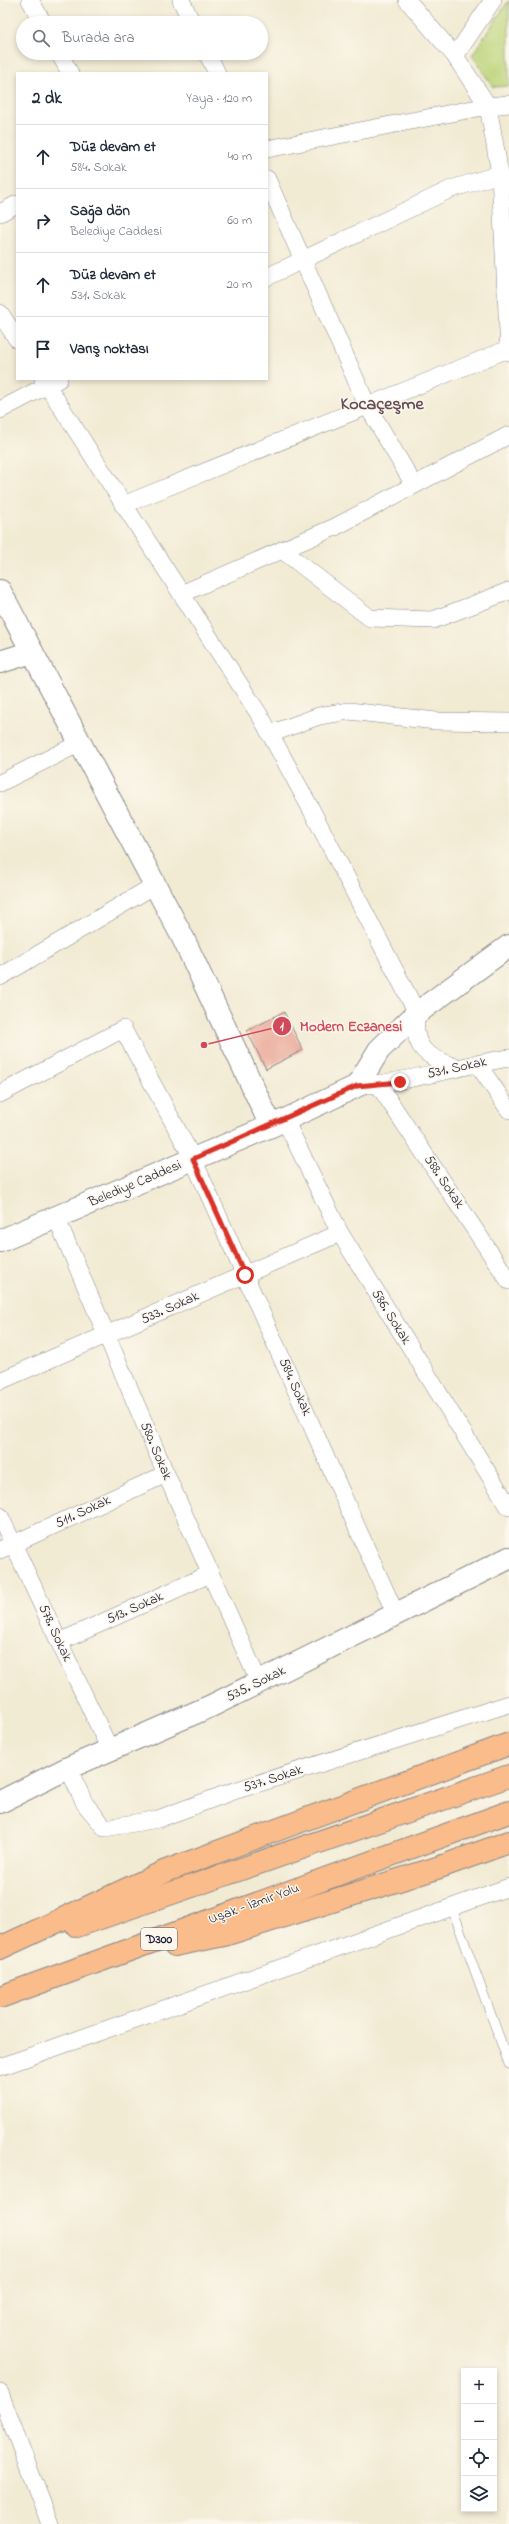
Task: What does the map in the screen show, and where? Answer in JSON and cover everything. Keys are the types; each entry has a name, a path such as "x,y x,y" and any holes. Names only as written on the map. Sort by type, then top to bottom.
{"highway":[{"path":"0,1948 166,1871 509,1744"},
{"path":"0,1952 310,1847 509,1776"},
{"name":"Uşak - İzmir Yolu","path":"0,1997 509,1812"},
{"path":"109,1958 224,1935 440,1867 509,1842"}],"street":[{"path":"30,0 39,16"},
{"path":"181,0 189,16"},
{"path":"123,505 367,405 508,351 500,174 488,106 455,56 407,0"},
{"path":"455,56 493,0"},
{"path":"63,60 69,72"},
{"path":"210,60 216,72"},
{"path":"268,149 488,106 509,104"},
{"path":"268,277 451,189 500,174"},
{"path":"268,181 367,405 414,485"},
{"path":"0,212 16,204"},
{"path":"0,313 16,338"},
{"path":"0,410 50,381 123,505 270,734 417,1013 414,1031 422,1047 431,1058 455,1067"},
{"path":"181,594 335,527 509,435"},
{"path":"282,550 370,618 432,620 509,591"},
{"path":"0,591 183,938 278,1123"},
{"path":"0,662 32,652"},
{"path":"270,734 319,716 349,711 436,721 509,722"},
{"path":"0,783 80,743"},
{"path":"0,977 155,885"},
{"path":"357,1086 379,1050 417,1013 509,946"},
{"name":"584. Sokak","path":"0,1094 123,1029 193,1159 396,1615"},
{"name":"531. Sokak","path":"357,1086 400,1082 455,1067 509,1058"},
{"path":"476,1063 509,1110"},
{"name":"588. Sokak","path":"378,1084 509,1281"},
{"name":"Belediye Caddesi","path":"0,1241 278,1123 357,1086"},
{"name":"586. Sokak","path":"278,1123 340,1233 509,1507"},
{"name":"580. Sokak","path":"56,1217 166,1474 259,1682"},
{"name":"533. Sokak","path":"0,1381 340,1233"},
{"name":"511. Sokak","path":"6,1547 166,1474"},
{"name":"578. Sokak","path":"0,1516 6,1547 59,1642 110,1750"},
{"name":"535. Sokak","path":"0,1802 68,1768 211,1706 509,1558"},
{"name":"513. Sokak","path":"59,1642 210,1574"},
{"name":"537. Sokak","path":"68,1768 85,1804 105,1828 158,1819 230,1792 509,1704"},
{"path":"0,2067 509,1887"},
{"path":"0,2393 50,2524"}],"lane":[{"path":"452,1908 509,2064"}],"green space":[{"path":"509,0 509,86 493,87 472,55"}],"building":[{"path":"284,1012 303,1050 266,1069 247,1031"}],"place":[{"name":"Modern Eczanesi","path":"204,1045"}],"district":[{"name":"Kocaçeşme","path":"382,405"}],"route":[{"path":"245,1275 193,1159 286,1120 357,1086 400,1082"}]}
